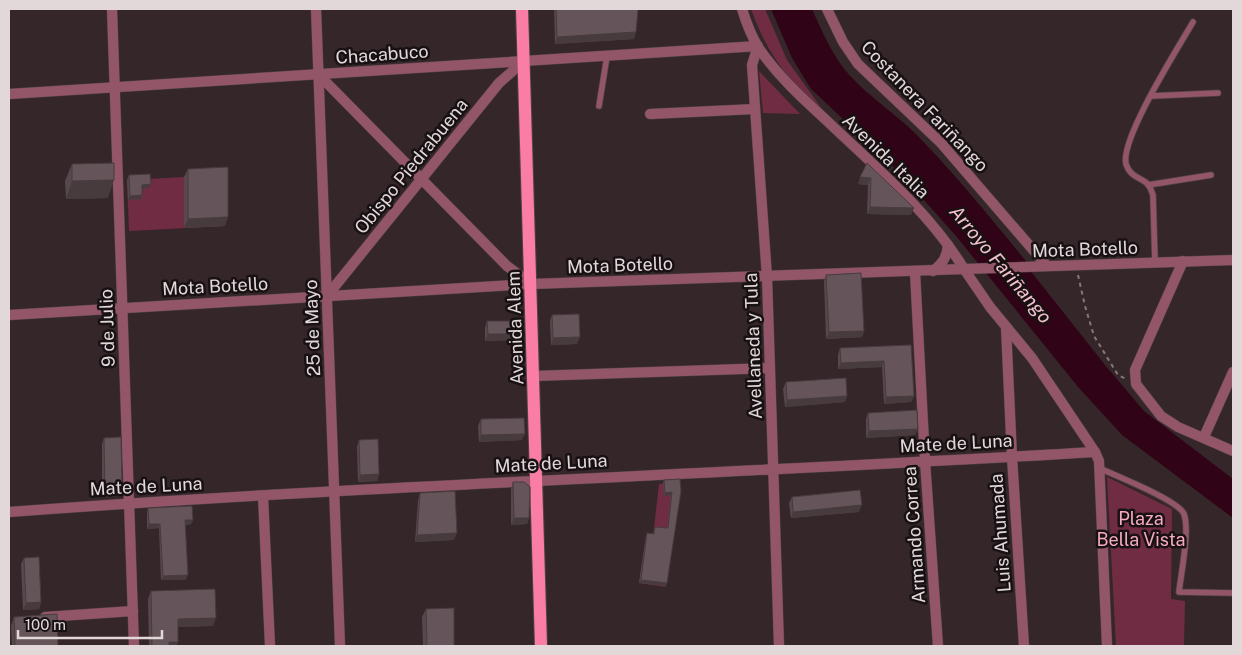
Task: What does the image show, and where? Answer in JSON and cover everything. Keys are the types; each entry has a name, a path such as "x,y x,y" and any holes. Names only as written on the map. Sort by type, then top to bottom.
{"main road":[{"name":"Avenida Alem","path":"522,9 542,646"}],"street":[{"name":"9 de Julio","path":"112,9 134,646"},
{"name":"25 de Mayo","path":"316,9 340,646"},
{"name":"Avenida Italia","path":"742,9 758,46 785,81 910,201 948,245 1006,327 1032,358 1095,452 1099,461 1107,646"},
{"name":"Costanera Fariñango","path":"827,9 842,42 858,64 941,143 1041,267"},
{"name":"Chacabuco","path":"9,94 758,46"},
{"name":"Avellaneda y Tula","path":"758,46 752,65 767,276 779,646"},
{"name":"Obispo Piedrabuena","path":"327,296 499,83 524,61"},
{"path":"319,75 507,266 531,284"},
{"path":"650,114 755,109"},
{"path":"933,271 947,255 948,245"},
{"name":"Mota Botello","path":"9,314 531,284 1233,260"},
{"path":"1183,261 1135,370 1136,384 1161,416 1178,427 1233,451"},
{"name":"Armando Correa","path":"915,272 924,461 938,646"},
{"name":"Luis Ahumada","path":"1006,327 1024,646"},
{"path":"534,376 770,368"},
{"path":"1204,438 1233,372"},
{"name":"Mate de Luna","path":"9,512 130,503 538,480 1095,452"},
{"path":"263,496 270,646"},
{"path":"37,617 133,612"}],"lane":[{"path":"1155,262 1153,194 1148,185 1129,172 1126,157 1135,125 1193,22"},
{"path":"599,106 607,56"},
{"path":"1151,96 1218,93"},
{"path":"1148,185 1210,175"},
{"path":"1099,468 1172,502 1183,512 1186,524 1179,592 1233,593"}],"path":[{"path":"1076,265 1094,336 1118,375 1136,384"}],"green space":[{"path":"751,9 765,9 787,60 822,109 778,64 763,37"},
{"path":"759,71 800,114 763,113"},
{"path":"225,175 225,226 129,231 127,180"},
{"name":"Plaza Bella Vista","path":"1107,477 1172,509 1171,599 1185,601 1184,646 1116,646"},
{"path":"679,482 680,495 666,587 639,583 646,536 653,537 659,484"}],"water":[{"name":"Arroyo Fariñango","path":"771,9 812,9 829,45 842,66 867,92 915,133 958,179 1025,260 1033,274 1105,365 1144,411 1233,479 1233,518 1122,435 1079,388 956,236 924,200 892,165 811,89 792,58"}],"building":[{"path":"556,9 638,9 636,32 557,37"},
{"path":"114,163 114,180 72,181 72,164"},
{"path":"867,163 914,208 870,207 871,178 860,177"},
{"path":"228,167 228,217 188,219 188,169"},
{"path":"150,174 151,184 142,185 142,195 130,196 129,175"},
{"path":"861,273 864,331 829,332 826,275"},
{"path":"579,314 580,337 553,338 552,315"},
{"path":"487,321 522,321 522,334 488,334"},
{"path":"911,345 914,396 886,397 884,361 841,363 840,348"},
{"path":"846,378 847,396 787,400 786,382"},
{"path":"917,410 918,429 869,431 868,413"},
{"path":"524,418 525,434 481,435 481,419"},
{"path":"121,437 122,485 119,490 105,490 104,438"},
{"path":"378,439 379,474 360,475 359,440"},
{"path":"680,479 681,491 667,583 641,580 647,533 654,534 655,527 668,528 672,492 665,493 664,480"},
{"path":"513,482 524,482 530,487 529,518 514,518"},
{"path":"860,490 862,505 793,512 792,497"},
{"path":"455,491 457,533 417,535 420,493"},
{"path":"192,506 193,520 185,520 188,575 163,576 160,524 149,524 148,508"},
{"path":"39,557 41,602 26,603 24,558"},
{"path":"215,589 216,618 178,619 178,642 169,642 169,646 152,646 151,591"},
{"path":"454,608 454,646 427,646 426,609"},
{"path":"57,614 58,646 15,646 14,617"}]}
